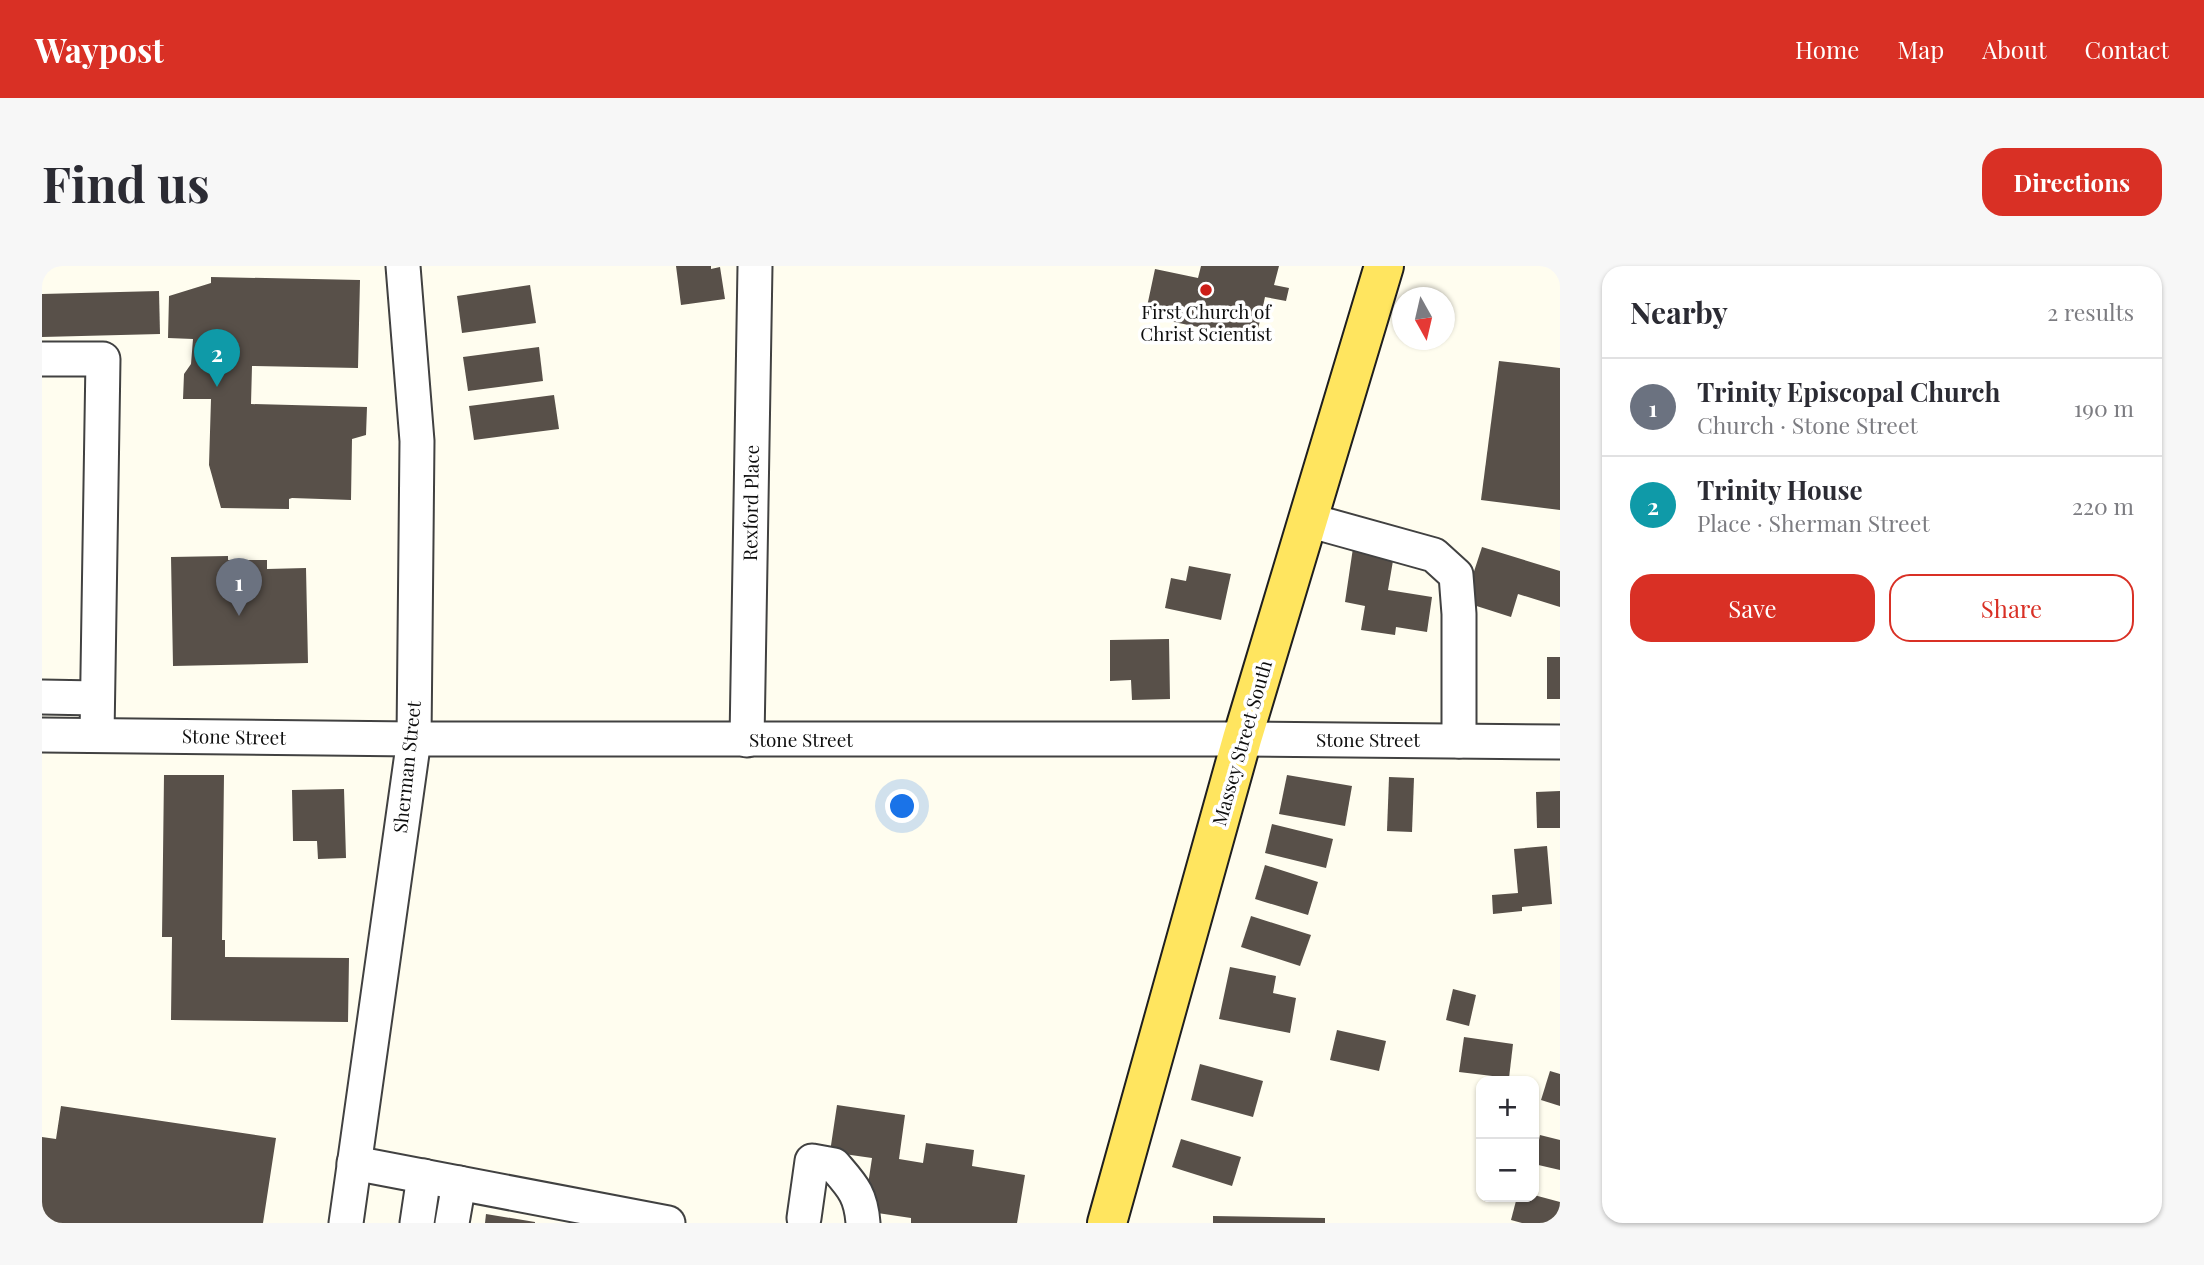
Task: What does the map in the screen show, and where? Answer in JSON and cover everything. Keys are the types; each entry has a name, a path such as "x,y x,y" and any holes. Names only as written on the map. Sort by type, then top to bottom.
{"main road":[{"name":"Massey Street South","path":"1107,1223 1242,739 1384,266"}],"street":[{"name":"Sherman Street","path":"346,1223 414,739 417,441 403,266"},
{"name":"Rexford Place","path":"747,740 755,266"},
{"path":"42,359 103,359 97,736"},
{"path":"1308,520 1434,555 1456,575 1459,614 1459,741"},
{"path":"42,697 97,698"},
{"name":"Stone Street","path":"42,735 414,739 1242,739 1560,742"},
{"path":"811,1222 811,1161 834,1165 852,1186 862,1204 863,1223"},
{"path":"354,1163 610,1217 668,1223"},
{"path":"417,1223 424,1176"},
{"path":"452,1223 458,1183"}],"building":[{"path":"676,266 711,266 711,269 720,267 725,299 681,305"},
{"path":"1201,266 1279,266 1274,285 1289,288 1286,301 1265,297 1256,339 1145,316 1155,269 1198,278"},
{"path":"211,277 360,280 358,368 252,366 251,404 367,407 366,435 352,439 351,500 292,498 289,499 289,509 221,508 209,465 211,399 183,399 184,374 191,364 193,339 168,338 169,296 211,283"},
{"path":"530,285 536,323 462,333 457,296"},
{"path":"159,291 160,334 42,337 42,294"},
{"path":"539,347 543,381 468,391 463,357"},
{"path":"1499,361 1560,368 1560,510 1481,500"},
{"path":"554,395 559,429 474,440 469,406"},
{"path":"1482,547 1560,571 1560,607 1518,594 1511,617 1464,602"},
{"path":"1353,548 1394,555 1388,590 1432,597 1427,632 1396,627 1395,635 1361,630 1365,606 1345,602"},
{"path":"228,556 228,560 267,560 267,569 306,568 308,663 173,666 171,557"},
{"path":"1189,566 1231,574 1221,620 1165,608 1171,578 1186,581"},
{"path":"1169,639 1170,699 1132,700 1131,680 1110,681 1110,640"},
{"path":"1547,657 1560,657 1560,699 1547,699"},
{"path":"164,775 224,775 222,940 225,940 225,957 349,958 348,1022 171,1020 172,937 162,937"},
{"path":"1287,775 1352,786 1345,826 1279,814"},
{"path":"1389,777 1414,778 1412,832 1387,831"},
{"path":"344,789 346,858 318,859 317,841 293,841 292,790"},
{"path":"1560,791 1560,828 1537,828 1536,792"},
{"path":"1272,824 1333,839 1326,868 1265,853"},
{"path":"1547,846 1552,904 1493,914 1492,895 1518,893 1514,849"},
{"path":"1265,865 1318,882 1308,915 1255,899"},
{"path":"1251,916 1311,935 1300,966 1241,947"},
{"path":"1230,967 1276,976 1273,993 1296,998 1290,1033 1219,1019"},
{"path":"1453,989 1476,995 1469,1026 1446,1020"},
{"path":"1337,1030 1386,1041 1379,1071 1330,1060"},
{"path":"1464,1037 1513,1044 1509,1076 1459,1072"},
{"path":"1200,1064 1263,1081 1253,1117 1191,1100"},
{"path":"1550,1071 1560,1074 1560,1106 1541,1100"},
{"path":"837,1105 905,1115 899,1159 923,1163 926,1143 974,1150 972,1166 1025,1175 1017,1223 911,1223 911,1218 864,1211 872,1158 830,1152"},
{"path":"61,1106 276,1138 263,1223 42,1223 42,1137 56,1139"},
{"path":"1540,1135 1560,1140 1560,1170 1539,1165"},
{"path":"1181,1139 1241,1157 1232,1186 1172,1167"},
{"path":"1539,1196 1560,1202 1560,1223 1522,1223 1511,1220 1516,1202 1539,1202"},
{"path":"486,1214 535,1222 535,1223 485,1223"},
{"path":"1213,1216 1325,1218 1325,1223 1213,1223"}],"place":[{"name":"First Church of Christ Scientist","path":"1206,290"},
{"name":"Trinity House","path":"217,387"},
{"name":"Trinity Episcopal Church","path":"239,616"}]}
